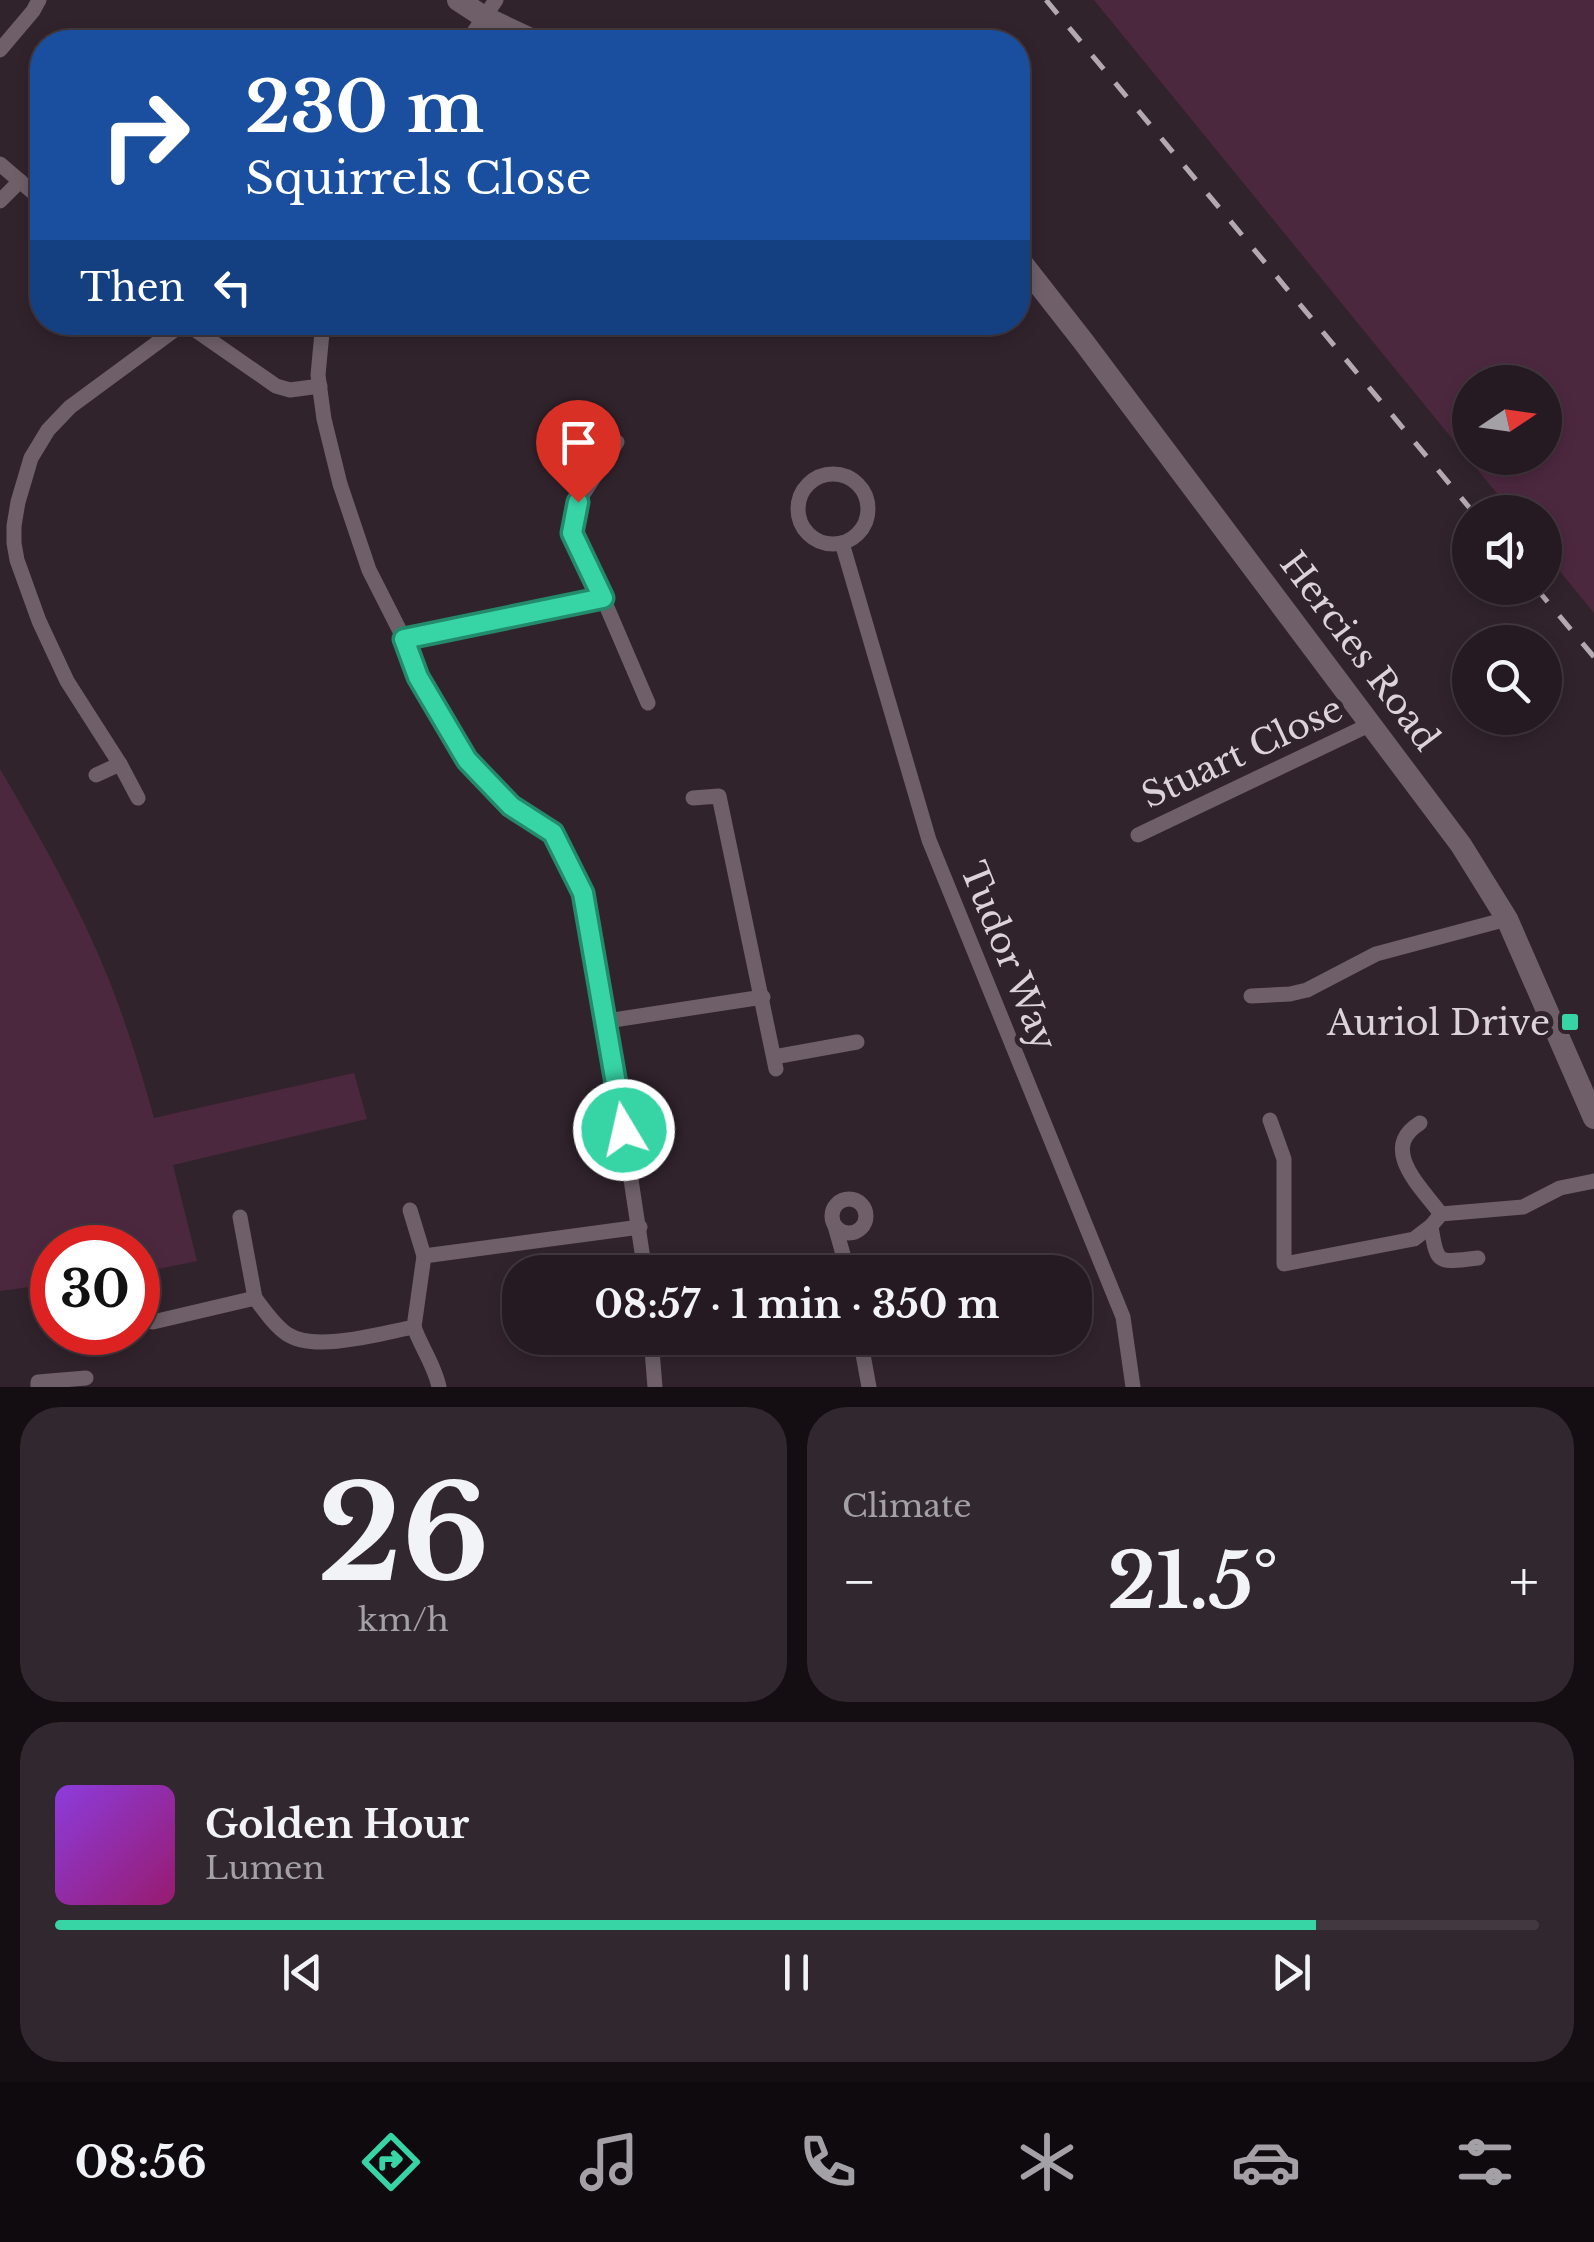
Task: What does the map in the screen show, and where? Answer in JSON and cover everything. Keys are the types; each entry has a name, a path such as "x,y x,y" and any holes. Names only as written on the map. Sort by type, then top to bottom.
{"street":[{"path":"0,50 39,0"},
{"path":"458,0 490,8 520,30"},
{"path":"475,30 490,8"},
{"path":"0,164 30,190"},
{"path":"0,201 20,181"},
{"name":"Hercies Road","path":"1030,273 1462,846 1507,919 1594,1118"},
{"path":"138,798 67,682 17,560 14,526 31,458 48,430 70,407 168,335"},
{"path":"202,335 276,386 290,390 320,386"},
{"path":"322,335 318,375 340,484 369,570 404,639 418,677 467,760 511,806 553,833 583,893 607,1020 642,1255"},
{"path":"617,442 578,502 572,533 648,703"},
{"path":"827,474 848,477 865,494 866,522 852,539 842,543 828,544 810,536 799,518 801,494 816,478 827,474"},
{"name":"Tudor Way","path":"842,543 928,840 1123,1317 1134,1387"},
{"path":"404,639 603,598"},
{"name":"Stuart Close","path":"1138,834 1371,724"},
{"path":"96,776 120,764"},
{"path":"693,798 719,796 775,1063 856,1042"},
{"path":"1251,996 1306,990 1376,954 1507,919"},
{"path":"607,1020 763,997"},
{"path":"1270,1120 1284,1160 1284,1264 1414,1238 1436,1220 1522,1207 1560,1188 1594,1181"},
{"path":"1420,1123 1405,1136 1402,1156 1436,1220 1435,1252 1447,1261 1478,1258"},
{"path":"410,1210 424,1256 414,1327 439,1387"},
{"path":"240,1217 255,1298 290,1337 329,1343 414,1327"},
{"path":"835,1226 843,1255"},
{"path":"424,1256 640,1228"},
{"path":"160,1320 255,1298"},
{"path":"653,1355 656,1387"},
{"path":"863,1355 869,1387"},
{"path":"38,1387 38,1382 86,1378"}],"shaded area":[{"path":"1094,0 1594,0 1594,613 1562,574 1562,495 1498,495 1482,475 1562,475 1562,365 1452,365 1452,439"},
{"path":"0,769 59,873 98,953 128,1031 154,1118 354,1073 367,1119 173,1165 197,1261 160,1269 160,1225 30,1225 30,1287 0,1291"}],"railway":[{"path":"1046,0 1459,495"},
{"path":"1550,605 1594,657"}],"place":[{"name":"Auriol Drive","path":"1570,1022"}],"route":[{"path":"578,502 572,533 603,598 404,639 418,677 467,760 511,806 553,833 583,893 624,1130"}]}
